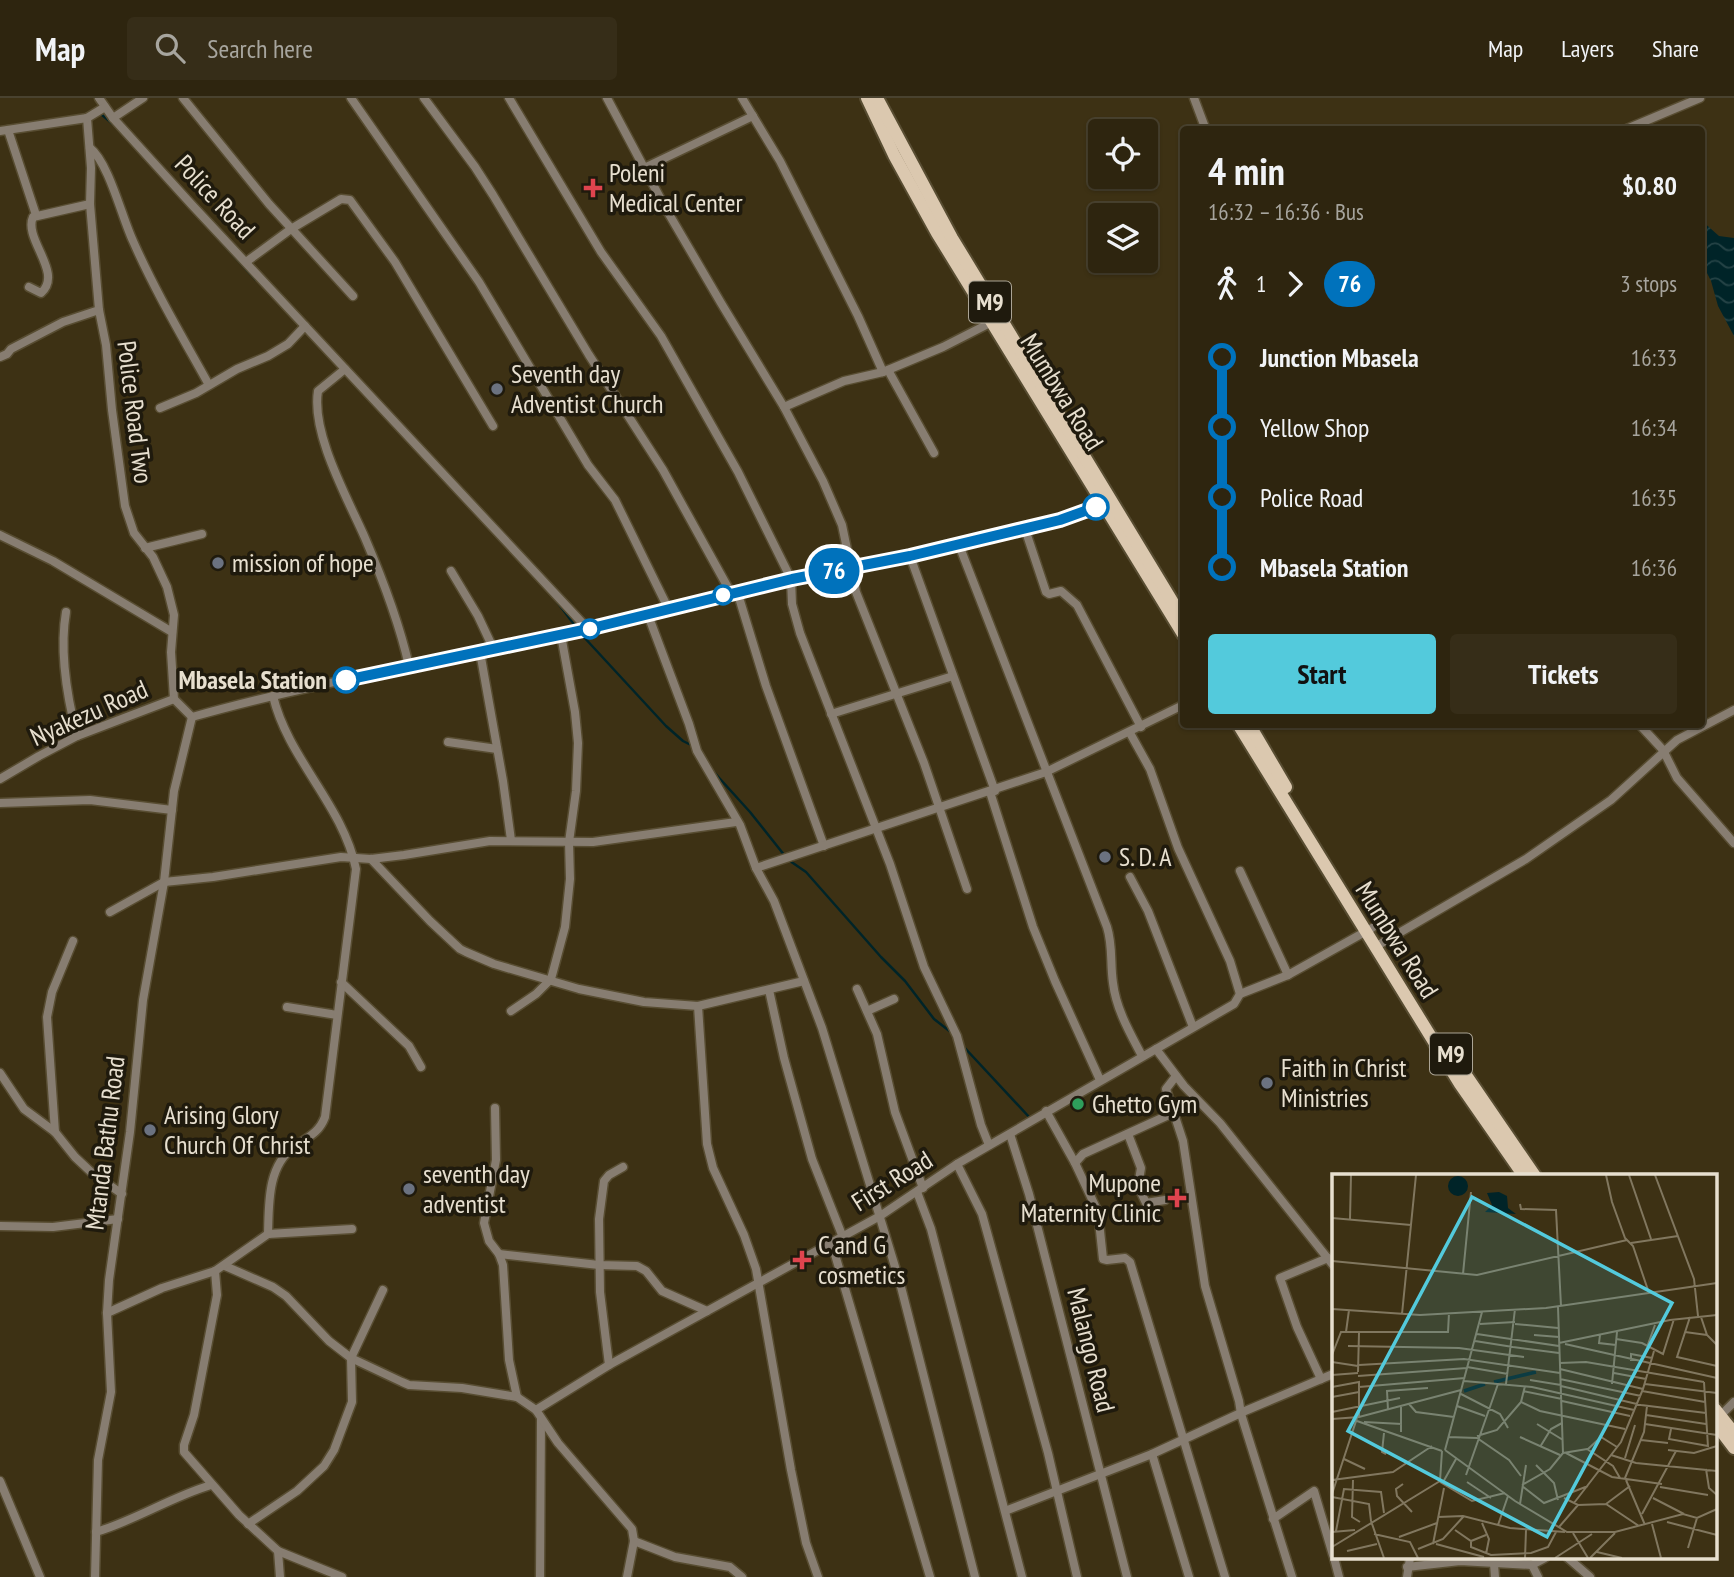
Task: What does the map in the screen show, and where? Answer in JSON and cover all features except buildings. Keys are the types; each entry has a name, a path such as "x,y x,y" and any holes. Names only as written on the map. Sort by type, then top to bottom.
{"main road":[{"name":"Mumbwa Road","path":"867,98 918,198 992,322 1180,613"},
{"name":"Mumbwa Road","path":"877,98 952,238 1180,629"},
{"name":"Mumbwa Road","path":"1241,728 1369,930"},
{"name":"Mumbwa Road","path":"1251,728 1470,1100 1523,1174"},
{"name":"Mumbwa Road","path":"1378,945 1534,1174"},
{"path":"1716,1417 1734,1433"},
{"path":"1716,1417 1734,1448"}],"street":[{"name":"Police Road","path":"99,98 113,118 588,629"},
{"path":"113,118 143,98"},
{"path":"183,98 291,229 353,296"},
{"path":"351,98 472,272 588,465 609,491 668,608"},
{"path":"424,98 487,186 589,355 663,470 734,592 824,846"},
{"path":"509,98 601,251 661,336 738,472 792,579 795,616 897,882 924,967 957,1036 978,1116 989,1145"},
{"path":"607,98 720,303 784,407 836,511 856,592 898,693 967,889"},
{"path":"742,98 779,161 886,371 934,453"},
{"path":"1194,98 1204,126"},
{"path":"1634,126 1700,98"},
{"path":"36,215 4,131 87,118 105,107"},
{"path":"644,168 753,116"},
{"name":"Police Road Two","path":"87,118 90,204 99,310 106,345 125,506 134,533 153,557 167,587 174,615 174,699"},
{"path":"90,148 105,171 132,241 209,385"},
{"path":"246,262 291,229 341,199 350,200 402,272 493,426"},
{"path":"29,288 41,293 47,286 47,268 30,225 36,215 90,204"},
{"path":"0,357 63,322 99,310"},
{"path":"784,407 844,381 886,371 943,347 992,322"},
{"path":"160,408 268,356 288,344 305,326"},
{"path":"345,369 318,391 322,433 338,479 365,537 401,628 410,666"},
{"path":"192,717 273,696 588,629 734,592 959,545 1060,520 1108,502"},
{"path":"1025,529 1046,592 1049,594 1061,591 1077,605 1141,727"},
{"path":"145,548 202,534"},
{"path":"0,535 63,566 172,632"},
{"path":"959,545 1111,937 1116,1000 1142,1056"},
{"path":"910,556 992,792 1037,939 1100,1080"},
{"path":"450,571 478,616 494,649"},
{"path":"66,612 64,641 68,701 76,737"},
{"path":"648,615 697,751 742,830 756,868 774,901 822,1028 918,1348 975,1577"},
{"path":"511,1011 536,994 551,979 565,927 578,743 561,635"},
{"path":"480,652 511,840"},
{"path":"831,713 953,676"},
{"path":"268,1234 271,1188 280,1162 293,1147 319,1131 326,1117 356,878 354,858 339,823 288,738 277,714 273,696"},
{"name":"Nyakezu Road","path":"0,779 76,737 174,699 192,717"},
{"path":"756,868 941,809 1046,772 1180,707"},
{"path":"1705,725 1734,710"},
{"name":"Mtanda Bathu Road","path":"95,1577 98,1460 111,1392 107,1313 109,1280 122,1194 143,1000 164,883 180,760 192,717"},
{"path":"1643,728 1663,750 1677,778 1734,843"},
{"path":"1378,945 1526,859 1611,800 1663,750 1700,728"},
{"path":"1130,733 1150,769 1178,848 1230,961 1240,994"},
{"path":"448,742 497,748"},
{"path":"0,803 90,800 172,810"},
{"path":"110,912 164,883 341,857 371,859 490,841 569,842 619,839 736,822"},
{"path":"371,859 460,949 494,964 579,989 644,1002 698,1006 804,981"},
{"path":"1240,870 1288,975"},
{"path":"1130,877 1156,929 1193,1027"},
{"name":"First Road","path":"536,1410 609,1365 880,1216 957,1164 1234,1003 1240,994 1288,975 1369,930"},
{"path":"55,1132 47,1017 52,992 73,941"},
{"path":"341,982 409,1046 421,1067"},
{"path":"857,989 877,1034 888,1088 931,1229 1022,1577"},
{"path":"769,990 784,1058 812,1158 842,1235"},
{"path":"867,1012 894,999"},
{"path":"698,1006 706,1144 713,1168 744,1235 759,1282 791,1470 806,1543 818,1577"},
{"path":"287,1007 337,1015"},
{"path":"1156,1048 1176,1076 1220,1123 1331,1261 1280,1278 1297,1327 1321,1379"},
{"path":"0,1073 23,1109 55,1132 83,1164 122,1194"},
{"path":"1176,1076 1166,1088 1188,1170 1201,1272 1292,1577"},
{"path":"495,1108 496,1160 484,1223 489,1241 499,1254 505,1276 509,1360 517,1397"},
{"path":"1046,1111 1098,1212 1103,1259 1125,1258 1129,1262 1225,1577"},
{"path":"1075,1163 1083,1154 1173,1113"},
{"name":"Malango Road","path":"1010,1134 1029,1194 1127,1577"},
{"path":"1128,1134 1141,1168 1138,1186 1146,1203 1165,1200"},
{"path":"957,1164 982,1214 1048,1453 1077,1577"},
{"path":"609,1365 600,1292 602,1187 610,1175 623,1167"},
{"path":"0,1226 53,1227 118,1219"},
{"path":"107,1313 162,1288 225,1266 268,1234 352,1229"},
{"path":"831,1241 930,1577"},
{"path":"499,1254 599,1265 637,1266 646,1271 662,1291 707,1311"},
{"path":"225,1266 263,1282 286,1296 329,1341 351,1358 409,1385 462,1388 517,1397 536,1410 558,1443 632,1529 634,1541 627,1577"},
{"path":"215,1270 217,1296 194,1415 183,1448 211,1485 278,1551 342,1577"},
{"path":"248,1524 297,1491 329,1458 351,1409 351,1358 383,1290"},
{"path":"1005,1511 1152,1454 1332,1374"},
{"path":"1716,1417 1734,1402"},
{"path":"540,1577 541,1419"},
{"path":"1152,1454 1189,1577"},
{"path":"0,1481 40,1577"},
{"path":"96,1531 211,1485"},
{"path":"1273,1519 1314,1492 1332,1550"},
{"path":"634,1541 675,1556 730,1567 742,1577"},
{"path":"278,1551 280,1577"},
{"path":"1407,1577 1409,1562 1532,1565 1541,1560"},
{"path":"1570,1560 1590,1577"},
{"path":"1494,1564 1495,1577"},
{"path":"1532,1565 1538,1577"}],"water":[{"path":"1705,224 1719,236 1734,238 1734,336 1718,306 1705,269"}],"waterway":[{"path":"101,114 114,125"},
{"path":"211,231 256,280"},
{"path":"555,599 576,627"},
{"path":"582,635 666,726 693,746"},
{"path":"712,770 785,856"},
{"path":"790,861 806,872 905,981 934,1019 952,1033"},
{"path":"963,1046 1030,1118"}],"bus line":[{"name":"76","path":"346,680 588,629 792,579 910,556 1060,520 1096,507"}],"place":[{"name":"Poleni Medical Center","path":"593,188"},
{"name":"Seventh day Adventist Church","path":"497,389"},
{"name":"mission of hope","path":"218,563"},
{"name":"Mbasela Station","path":"346,680"},
{"name":"S. D. A","path":"1105,857"},
{"name":"Faith in Christ Ministries","path":"1267,1083"},
{"name":"Ghetto Gym","path":"1078,1104"},
{"name":"Arising Glory Church Of Christ","path":"150,1130"},
{"name":"seventh day adventist","path":"409,1189"},
{"name":"Mupone Maternity Clinic","path":"1177,1198"},
{"name":"C and G cosmetics","path":"802,1260"}]}
